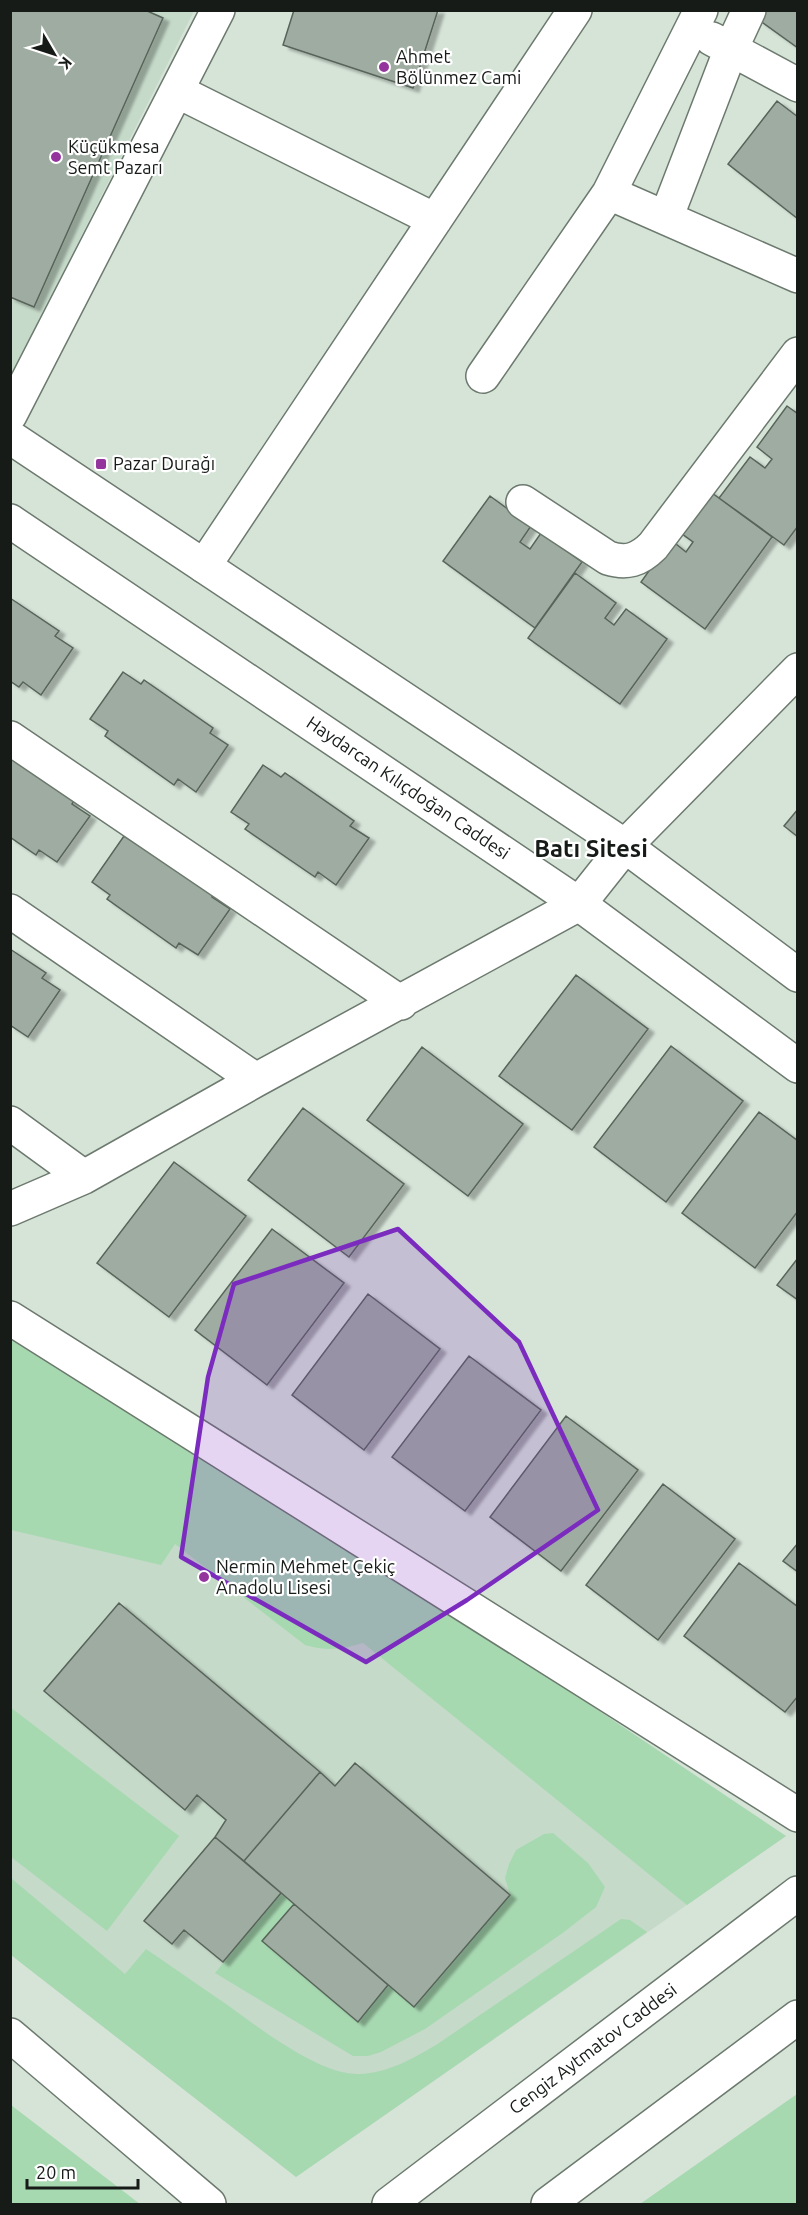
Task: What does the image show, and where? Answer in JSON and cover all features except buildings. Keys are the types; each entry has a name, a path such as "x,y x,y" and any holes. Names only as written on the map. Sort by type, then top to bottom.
{"street":[{"path":"10,415 218,10"},
{"path":"204,566 575,10"},
{"path":"666,219 731,49 749,10"},
{"path":"483,376 609,193 697,20 731,49 798,85"},
{"path":"177,91 435,220"},
{"path":"609,193 798,276"},
{"path":"523,502 608,558 618,561 636,560 653,546 798,354"},
{"path":"10,438 625,846 798,975"},
{"name":"Haydarcan Kılıçdoğan Caddesi","path":"10,520 579,904 798,1066"},
{"path":"10,1209 84,1177 256,1080 579,904 625,846 798,670"},
{"path":"10,738 401,1003"},
{"path":"10,911 256,1080"},
{"path":"10,1123 84,1177"},
{"path":"10,1318 798,1815"},
{"name":"Cengiz Aytmatov Caddesi","path":"389,2205 798,1893"},
{"path":"548,2205 798,2017"},
{"path":"10,2035 209,2205"}],"highlighted area":[{"path":"398,1229 519,1342 598,1510 467,1600 366,1662 181,1557 208,1377 234,1284"}],"shaded area":[{"name":"Küçükmesa Semt Pazarı","path":"11,11 194,11 11,376"},
{"name":"Nermin Mehmet Çekiç Anadolu Lisesi","path":"10,1317 786,1836 296,2177 11,1955"}],"green space":[{"path":"10,1317 786,1836 687,1905 363,1643 334,1649 305,1645 175,1544 161,1565 11,1530"},
{"path":"10,1707 179,1836 107,1931 11,1857"},
{"path":"553,1833 588,1863 605,1887 596,1907 425,2029 381,2052 368,2056 353,2056 215,1973 281,1893 294,1904 358,2022 388,1985 414,2007 510,1895 505,1878 516,1850 544,1834"},
{"path":"11,1878 125,1974 146,1949 289,2048 326,2067 359,2074 390,2068 436,2045 621,1919 630,1920 647,1932 296,2177 11,1955"},
{"path":"797,2094 797,2204 640,2204"},
{"path":"11,2105 140,2204 11,2204"}],"place":[{"name":"Ahmet Bölünmez Cami","path":"384,67"},
{"name":"Küçükmesa Semt Pazarı","path":"56,157"},
{"name":"Pazar Durağı","path":"101,464"},
{"name":"Nermin Mehmet Çekiç Anadolu Lisesi","path":"204,1577"}],"district":[{"name":"Batı Sitesi","path":"591,849"}]}
